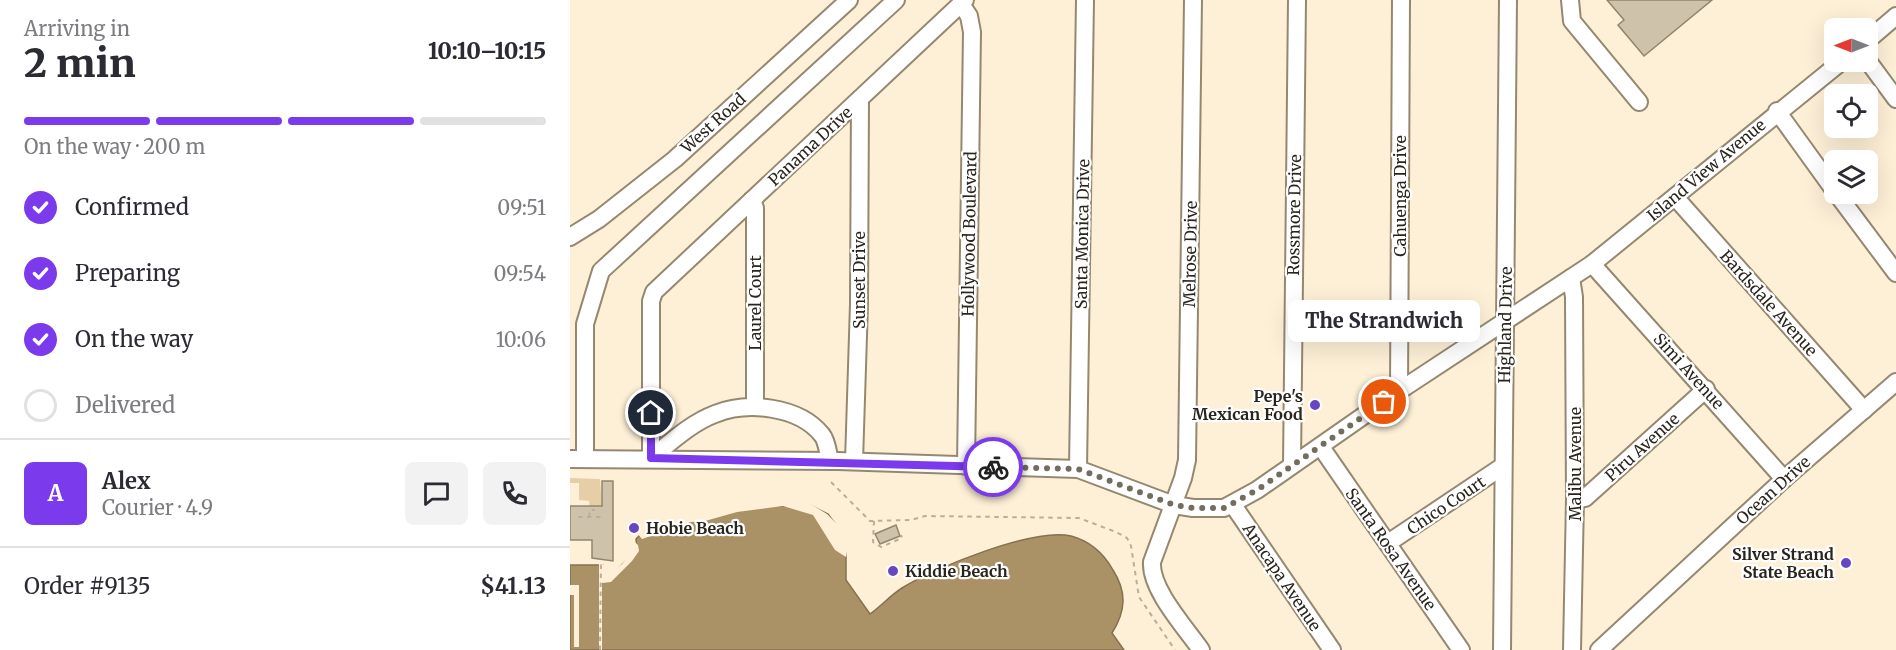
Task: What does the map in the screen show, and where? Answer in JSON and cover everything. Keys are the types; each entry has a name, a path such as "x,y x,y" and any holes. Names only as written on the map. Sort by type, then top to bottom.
{"street":[{"name":"West Road","path":"570,237 599,219 675,159 849,0"},
{"path":"896,0 601,271 585,324 577,458 830,461 1078,469 1174,505 1214,508 1233,505"},
{"name":"Santa Monica Drive","path":"1078,469 1085,0"},
{"name":"Melrose Drive","path":"1193,0 1187,460 1174,505 1156,548 1151,573 1156,585 1201,650"},
{"name":"Rossmore Drive","path":"1292,465 1297,0"},
{"name":"Cahuenga Drive","path":"1399,391 1401,0"},
{"name":"Highland Drive","path":"1502,650 1509,0"},
{"path":"1570,0 1572,21 1639,102"},
{"name":"Panama Drive","path":"651,458 651,301 654,292 963,2"},
{"name":"Hollywood Boulevard","path":"963,2 972,32 966,466"},
{"path":"1878,31 1896,16"},
{"name":"Island View Avenue","path":"1233,505 1321,447 1399,391 1592,264 1777,111 1828,72"},
{"path":"1876,72 1896,99"},
{"name":"Sunset Drive","path":"854,462 859,315 860,99"},
{"path":"1777,111 1824,176"},
{"name":"Bardsdale Avenue","path":"1675,197 1864,410"},
{"name":"Laurel Court","path":"752,200 755,208 755,407"},
{"path":"1844,204 1896,273"},
{"name":"Simi Avenue","path":"1592,264 1785,479"},
{"name":"Malibu Avenue","path":"1571,278 1574,297 1575,500 1572,650"},
{"name":"Ocean Drive","path":"1599,650 1785,479 1896,382"},
{"name":"Piru Avenue","path":"1575,500 1585,498 1706,389"},
{"path":"651,458 688,428 714,414 731,409 755,407 787,413 812,425 824,436 830,461"},
{"name":"Santa Rosa Avenue","path":"1321,447 1461,650"},
{"name":"Chico Court","path":"1388,543 1503,466"},
{"name":"Anacapa Avenue","path":"1233,505 1332,650"}],"path":[{"path":"831,482 864,518 874,521 911,520 925,516 1079,518 1104,526 1127,538 1131,546 1136,592 1175,650"},
{"path":"590,517 590,510 595,510"},
{"path":"578,517 602,517"},
{"path":"874,521 873,542 881,547 902,538 901,535"},
{"path":"600,650 601,561"}],"shaded area":[{"path":"570,478 600,479 602,506 595,506 595,510 590,510 589,501 579,500 579,483 570,483"},
{"path":"810,505 828,514 841,531 846,548 846,580 870,614 898,591 917,580 985,551 1010,543 1055,535 1071,536 1084,541 1105,559 1121,586 1122,609 1112,633 1124,650 570,650 570,565 603,565 602,577 609,577 637,550 636,539 643,532 707,509"}],"pier":[{"path":"758,498 791,498 806,501 827,514 843,530 848,546 846,557 835,550 813,515 783,506 737,512 705,521 691,522 642,539 637,533 707,506"},
{"path":"633,540 638,545 639,551 632,561 611,582 602,583 602,650 599,650 599,562 606,566 608,574 622,564 634,549"},
{"path":"570,585 579,585 579,647 574,647 574,595 570,595"}],"building":[{"path":"1607,0 1712,0 1644,56 1618,25 1624,20"},
{"path":"602,481 613,481 613,561 592,558 592,540 570,540 570,506 602,506"},
{"path":"896,525 900,536 880,544 875,534"}],"way so far":[{"path":"993,467 1078,469 1174,505 1193,508 1224,508 1257,490 1384,402"}],"place":[{"name":"The Strandwich","path":"1384,402"},
{"name":"Pepe's Mexican Food","path":"1315,405"},
{"name":"Hobie Beach","path":"634,528"},
{"name":"Silver Strand State Beach","path":"1846,563"},
{"name":"Kiddie Beach","path":"893,571"}],"route":[{"path":"651,413 651,458 838,461 993,467"}]}
